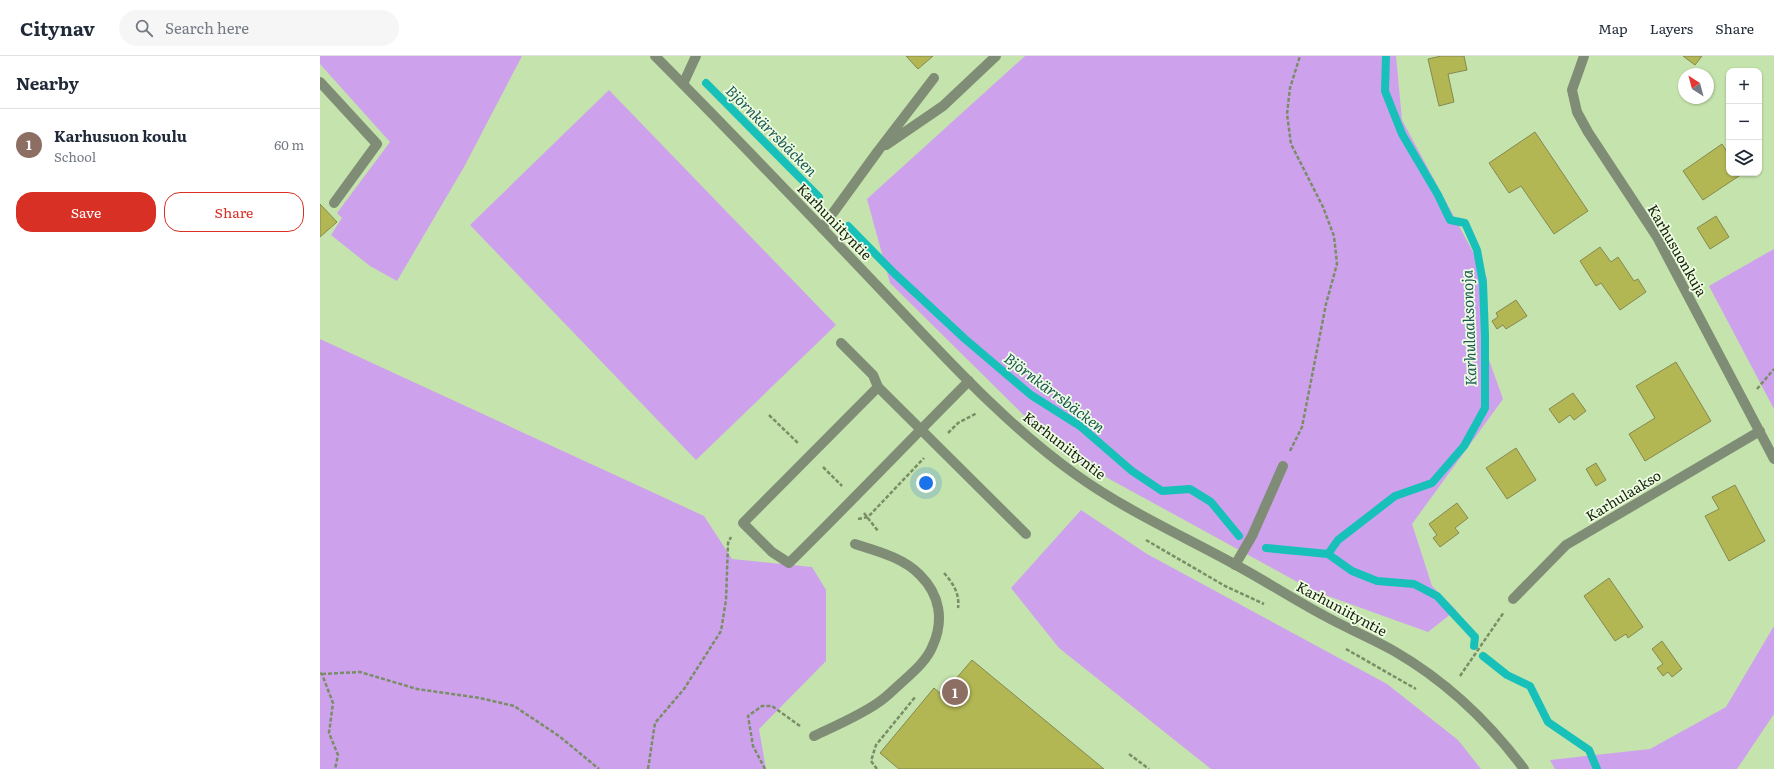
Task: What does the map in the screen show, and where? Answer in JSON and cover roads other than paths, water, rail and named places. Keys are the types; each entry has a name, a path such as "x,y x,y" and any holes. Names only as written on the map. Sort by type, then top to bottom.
{"street":[{"name":"Karhuniityntie","path":"655,56 940,352 1024,433 1075,474 1117,502 1235,565 1325,616 1395,651 1432,676 1471,708 1508,748 1524,769"},
{"path":"683,84 696,56"},
{"path":"878,151 943,106 996,56"},
{"name":"Karhusuonkuja","path":"1584,56 1572,90 1577,112 1588,132 1657,237 1774,459"},
{"path":"822,228 934,78"},
{"path":"320,82 377,144 334,203"},
{"path":"841,343 873,375 878,387 1026,534"},
{"path":"878,387 743,524 772,552 789,562 969,380"},
{"name":"Karhulaakso","path":"1513,599 1566,545 1760,431"},
{"path":"1235,565 1252,536 1283,466"},
{"path":"814,736 879,702 885,697 919,666 933,646 939,623 939,606 933,591 920,575 905,564 881,553 855,544"}],"waterway":[{"name":"Karhulaaksonoja","path":"1328,554 1338,540 1395,496 1432,483 1464,446 1485,408 1483,283 1477,250 1465,223 1450,220 1438,195 1402,134 1385,91 1386,56"},
{"name":"Björnkärrsbäcken","path":"706,83 819,197"},
{"name":"Björnkärrsbäcken","path":"848,226 894,273 965,339 1031,395 1080,426 1132,471 1162,491 1190,489 1211,502 1239,536"},
{"name":"Björnkärrsbäcken","path":"1266,548 1328,554 1352,571 1377,581 1414,584 1437,596 1475,637 1474,646"},
{"name":"Björnkärrsbäcken","path":"1483,656 1507,675 1530,686 1548,722 1589,750 1597,769"}],"place":[{"name":"Karhusuon koulu","path":"955,692"}]}
